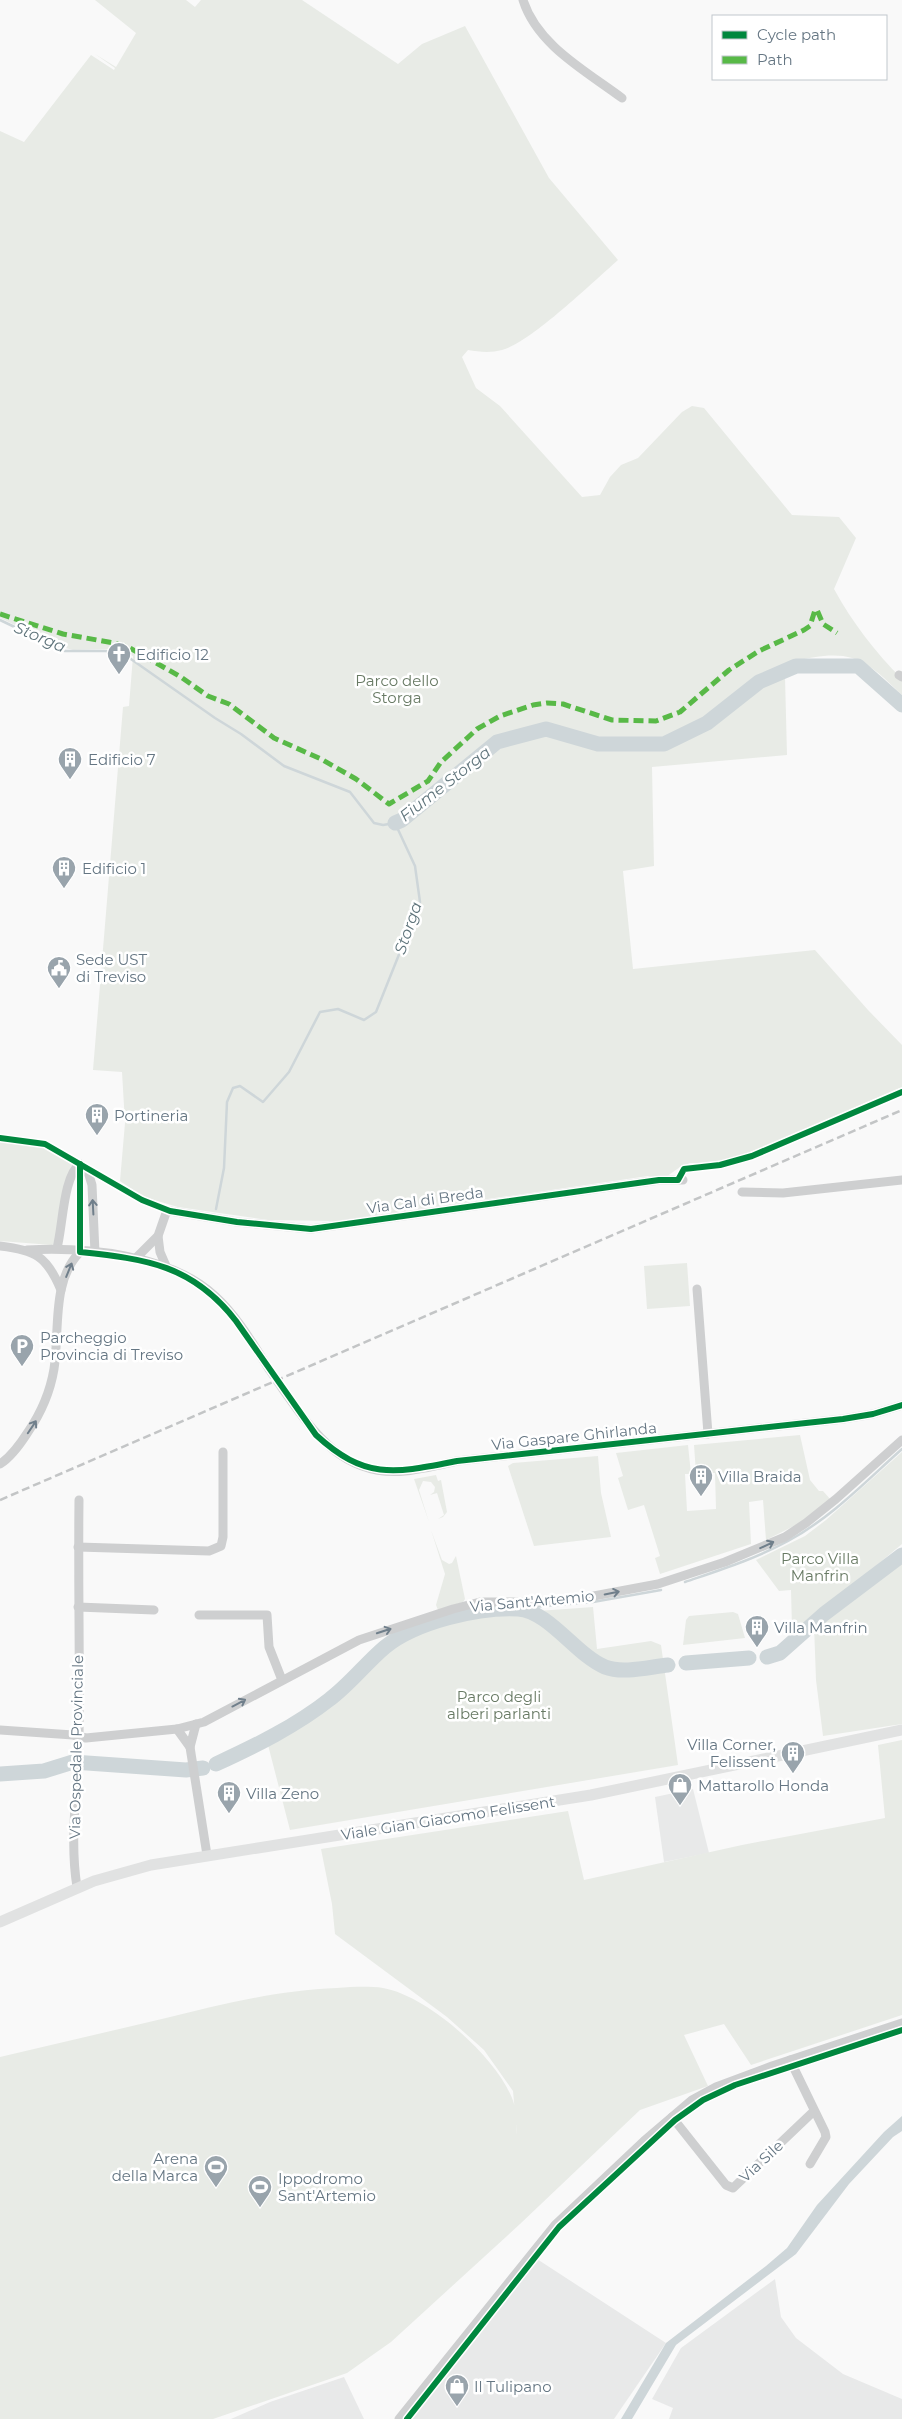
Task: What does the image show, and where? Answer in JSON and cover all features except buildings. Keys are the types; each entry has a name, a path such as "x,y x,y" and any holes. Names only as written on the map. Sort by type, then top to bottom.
{"main road":[{"name":"Viale Gian Giacomo Felissent","path":"0,1922 78,1887 129,1870 207,1855 591,1795 902,1730"}],"street":[{"path":"523,0 527,14 551,45 622,98"},
{"path":"57,1248 68,1182 75,1168 80,1164 89,1174 92,1184 95,1253"},
{"name":"Via Cal di Breda","path":"135,1259 158,1236 166,1213 170,1211 237,1222 311,1229 659,1180 683,1180"},
{"path":"742,1192 783,1193 902,1180"},
{"path":"158,1236 160,1252 166,1266"},
{"path":"0,1246 27,1250 57,1248 135,1259 166,1266 193,1279 214,1295 236,1321 269,1369"},
{"path":"27,1250 48,1266 61,1290"},
{"path":"0,1464 22,1441 37,1420 48,1397 54,1369 61,1290 73,1261 80,1252"},
{"path":"697,1289 708,1434"},
{"name":"Via Gaspare Ghirlanda","path":"282,1388 316,1435 332,1450 348,1460 382,1470 403,1471 457,1461 843,1419 873,1414 902,1405"},
{"name":"Via Sant'Artemio","path":"0,1730 73,1735 79,1738 177,1728 196,1724 211,1719 282,1680 370,1636 452,1608 480,1602 555,1601 589,1597 658,1584 725,1562 785,1537 836,1499 902,1440"},
{"path":"78,1547 209,1551 221,1546 224,1537 223,1452"},
{"name":"Via Ospedale Provinciale","path":"78,1887 74,1854 79,1738 79,1500"},
{"path":"78,1607 154,1610"},
{"path":"199,1615 267,1615 269,1647 282,1680"},
{"path":"196,1724 190,1746 207,1855"},
{"path":"177,1728 190,1746"},
{"path":"399,2419 555,2225 692,2100 716,2087 902,2023"},
{"path":"790,2060 826,2137 810,2164"},
{"name":"Via Sile","path":"672,2117 726,2185 733,2188 814,2111"}],"shaded area":[{"path":"693,1789 709,1853 664,1862 655,1797"},
{"path":"902,2116 902,2131 893,2137 849,2184 796,2254 676,2345 632,2419 621,2419 666,2343 787,2248 817,2205 884,2132"},
{"path":"537,2259 666,2343 614,2419 408,2419"},
{"path":"775,2279 781,2317 796,2338 843,2374 902,2399 902,2419 669,2419 673,2408 652,2399 681,2348"},
{"path":"344,2377 364,2419 231,2419 270,2402"}],"green space":[{"name":"Parco dello Storga","path":"95,0 186,0 195,7 201,0 302,0 398,64 422,44 465,26 549,178 618,260 545,324 514,345 494,352 468,350 462,357 476,388 500,406 582,497 600,495 610,477 621,465 638,458 682,412 692,406 704,408 792,515 839,517 856,538 834,589 848,613 865,636 902,679 902,695 866,664 842,656 819,656 793,662 762,675 768,684 785,677 787,755 652,767 654,866 623,871 633,969 815,950 902,1045 902,1087 761,1148 727,1160 690,1163 680,1167 666,1177 648,1176 335,1221 268,1220 178,1207 144,1197 120,1181 125,1123 122,1072 93,1070 123,707 129,706 133,656 108,649 73,650 59,646 0,618 0,131 24,142 91,55 114,70 115,68 95,54 116,67 136,33"},
{"path":"0,1142 46,1147 70,1159 73,1166 55,1243 52,1245 0,1241"},
{"path":"687,1263 690,1306 647,1309 644,1266"},
{"path":"800,1435 810,1480 819,1491 823,1491 831,1500 800,1523 766,1540 763,1500 749,1502 751,1544 660,1574 655,1558 660,1556 644,1505 628,1510 618,1478 623,1476 616,1453 688,1445 691,1474 685,1474 687,1511 716,1509 715,1473 696,1473 694,1445"},
{"name":"Parco Villa Manfrin","path":"902,1452 902,1544 802,1628 792,1628 791,1590 779,1591 756,1560 805,1536 826,1520"},
{"path":"598,1456 601,1493 611,1537 534,1546 508,1466 513,1463"},
{"path":"436,1475 438,1481 441,1480 447,1512 443,1517 438,1519 444,1515 437,1493 430,1495 434,1492 435,1487 431,1482 423,1481 419,1490 429,1522 414,1479"},
{"path":"431,1530 442,1560 449,1564 452,1563 456,1556 465,1599 463,1602 438,1610 436,1605 445,1574"},
{"path":"902,1561 902,1724 823,1736 816,1680 814,1625 840,1604"},
{"name":"Parco degli alberi parlanti","path":"593,1607 597,1649 651,1641 661,1645 678,1765 290,1830 268,1745 332,1701 398,1641 409,1634 483,1616 528,1614 538,1611"},
{"path":"733,1612 738,1614 745,1638 683,1645 686,1620 689,1616"},
{"path":"902,1740 902,2015 751,2065 724,2024 684,2035 708,2086 640,2110 520,2224 391,2342 347,2373 213,2419 0,2419 0,2057 251,1998 315,1989 377,1987 401,1993 420,2003 458,2030 491,2064 512,2098 514,2105 513,2091 484,2050 447,2017 335,1934 332,1904 321,1849 568,1811 584,1880 742,1845 885,1818 878,1745"}],"waterway":[{"name":"Storga","path":"0,620 65,651 106,651 128,657 241,734 284,766 350,792 374,823 383,825 395,823 415,866 420,902 376,1012 364,1020 338,1009 320,1012 289,1072 263,1102 240,1086 233,1088 227,1102 224,1168 216,1209"},
{"name":"Fiume Storga","path":"395,823 402,820 497,742 546,729 598,744 664,744 707,723 759,682 796,666 858,666 902,705"},
{"path":"685,1582 750,1559 804,1532 848,1498 902,1449"},
{"path":"767,1657 780,1653 824,1614 902,1555"},
{"path":"527,1610 533,1607 593,1602 661,1590"},
{"path":"216,1764 275,1735 317,1709 344,1687 385,1647 398,1638 430,1623 448,1618 485,1611 518,1609 541,1617 594,1661 605,1667 628,1670 668,1665"},
{"path":"686,1663 749,1658"},
{"path":"0,1774 44,1771 73,1762 186,1770 203,1768"}],"tunnel":[{"path":"269,1369 282,1388"}],"railway":[{"path":"0,1500 902,1110"}],"marked path":[{"path":"0,614 63,634 128,647 181,677 208,696 229,704 274,738 321,759 356,779 389,804 428,781 441,762 477,729 500,716 533,705 547,703 563,704 612,720 656,721 680,712 729,670 759,651 810,626 815,610 817,610 823,624 837,633"}],"cycle path":[{"path":"0,1138 45,1144 142,1200 170,1211 237,1222 311,1229 659,1180 678,1180 684,1169 720,1165 752,1156 902,1092"},
{"path":"80,1164 80,1252 147,1262 185,1276 203,1288 220,1302 236,1321 316,1435 334,1450 367,1467 382,1470 399,1470 457,1461 843,1419 873,1414 902,1405"},
{"path":"407,2419 559,2227 675,2120 703,2100 735,2085 902,2030"}],"place":[{"name":"Edificio 12","path":"119,675"},
{"name":"Edificio 7","path":"70,780"},
{"name":"Edificio 1","path":"64,889"},
{"name":"Sede UST di Treviso","path":"59,989"},
{"name":"Portineria","path":"97,1136"},
{"name":"Parcheggio Provincia di Treviso","path":"22,1367"},
{"name":"Villa Braida","path":"701,1497"},
{"name":"Villa Manfrin","path":"757,1648"},
{"name":"Villa Corner, Felissent","path":"793,1774"},
{"name":"Mattarollo Honda","path":"680,1806"},
{"name":"Villa Zeno","path":"229,1814"},
{"name":"Arena della Marca","path":"216,2188"},
{"name":"Ippodromo Sant'Artemio","path":"260,2208"},
{"name":"Il Tulipano","path":"457,2407"}]}
